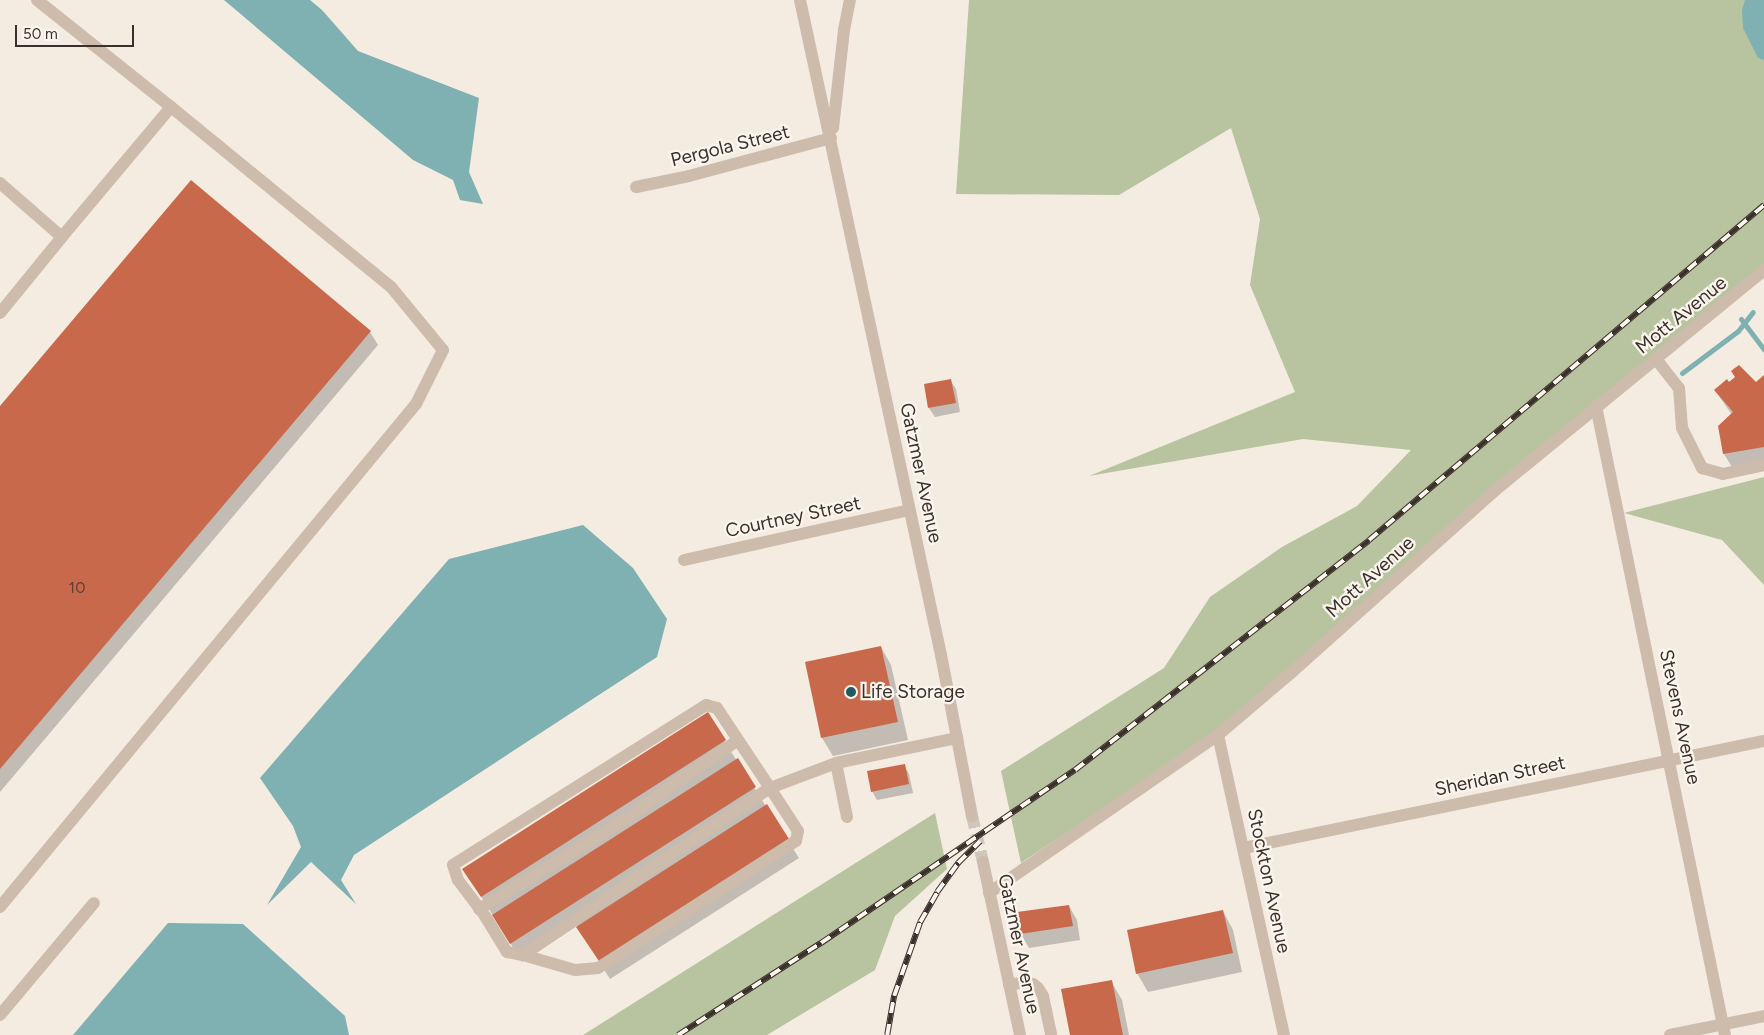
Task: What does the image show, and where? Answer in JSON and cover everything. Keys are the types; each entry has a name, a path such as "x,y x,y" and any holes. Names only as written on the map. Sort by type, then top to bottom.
{"street":[{"path":"0,906 416,404 443,350 391,287 37,0"},
{"name":"Gatzmer Avenue","path":"800,0 910,510 972,816"},
{"path":"831,138 844,30 850,0"},
{"path":"0,313 172,108"},
{"name":"Pergola Street","path":"636,187 689,176 831,138"},
{"path":"0,183 62,237"},
{"name":"Mott Avenue","path":"989,893 1218,735 1292,672 1493,492 1764,270"},
{"path":"1656,360 1679,388 1682,428 1702,468 1723,474 1764,465"},
{"name":"Stevens Avenue","path":"1596,406 1724,1030"},
{"name":"Courtney Street","path":"684,560 910,510"},
{"path":"706,705 717,708 738,740 798,831 796,841 598,968 575,970 506,952 458,880 453,866 706,705"},
{"name":"Stockton Avenue","path":"1218,735 1284,1035"},
{"path":"523,955 770,788 836,763 957,738"},
{"path":"479,909 625,820 674,783 738,740"},
{"name":"Sheridan Street","path":"1244,848 1764,741"},
{"path":"836,763 847,817"},
{"name":"Gatzmer Avenue","path":"982,862 1020,1035"},
{"path":"0,1015 94,902"},
{"path":"1009,985 1026,982 1038,988 1043,996 1052,1035"},
{"path":"1670,1035 1724,1030 1764,1016"}],"green space":[{"path":"969,0 1764,0 1764,267 1213,735 1021,863 1001,771 1164,668 1210,597 1282,547 1357,506 1411,450 1303,439 1089,476 1295,392 1250,285 1260,219 1231,128 1119,195 956,194"},
{"path":"1764,477 1764,585 1722,540 1624,513"},
{"path":"935,813 947,869 895,916 875,970 767,1035 583,1035"}],"water":[{"path":"224,0 310,0 322,10 358,51 479,98 469,172 483,204 460,200 453,180 413,160"},
{"path":"1745,0 1764,0 1764,60 1758,58 1743,28 1742,10"},
{"path":"583,525 633,568 667,619 657,657 354,855 341,880 356,904 311,862 267,905 301,847 293,826 260,778 449,559"},
{"path":"168,923 243,924 345,1016 349,1035 73,1035"}],"building":[{"path":"191,180 371,331 0,769 0,406"},
{"path":"1739,365 1756,382 1764,375 1764,447 1723,454 1718,426 1733,412 1714,390 1727,379 1729,382 1735,377 1731,371"},
{"path":"951,379 956,403 928,408 924,384"},
{"name":"Life Storage","path":"881,646 898,722 821,738 805,662"},
{"path":"708,712 726,740 481,897 462,869"},
{"path":"738,758 756,787 510,944 492,915"},
{"path":"905,764 909,784 871,792 867,771"},
{"path":"767,804 789,839 599,961 576,927"},
{"path":"1069,905 1073,926 1020,934 1017,912"},
{"path":"1223,910 1233,953 1136,974 1127,930"},
{"path":"1112,980 1123,1035 1070,1035 1061,989"}],"waterway":[{"path":"1682,373 1738,331 1753,312"},
{"path":"1741,319 1764,349"}],"tunnel":[{"path":"972,816 983,862"}],"railway":[{"path":"678,1035 821,943 1075,770 1369,540 1764,205"},
{"path":"887,1035 894,996 920,922 937,892 958,863 980,841"}],"place":[{"name":"Life Storage","path":"851,692"}]}
